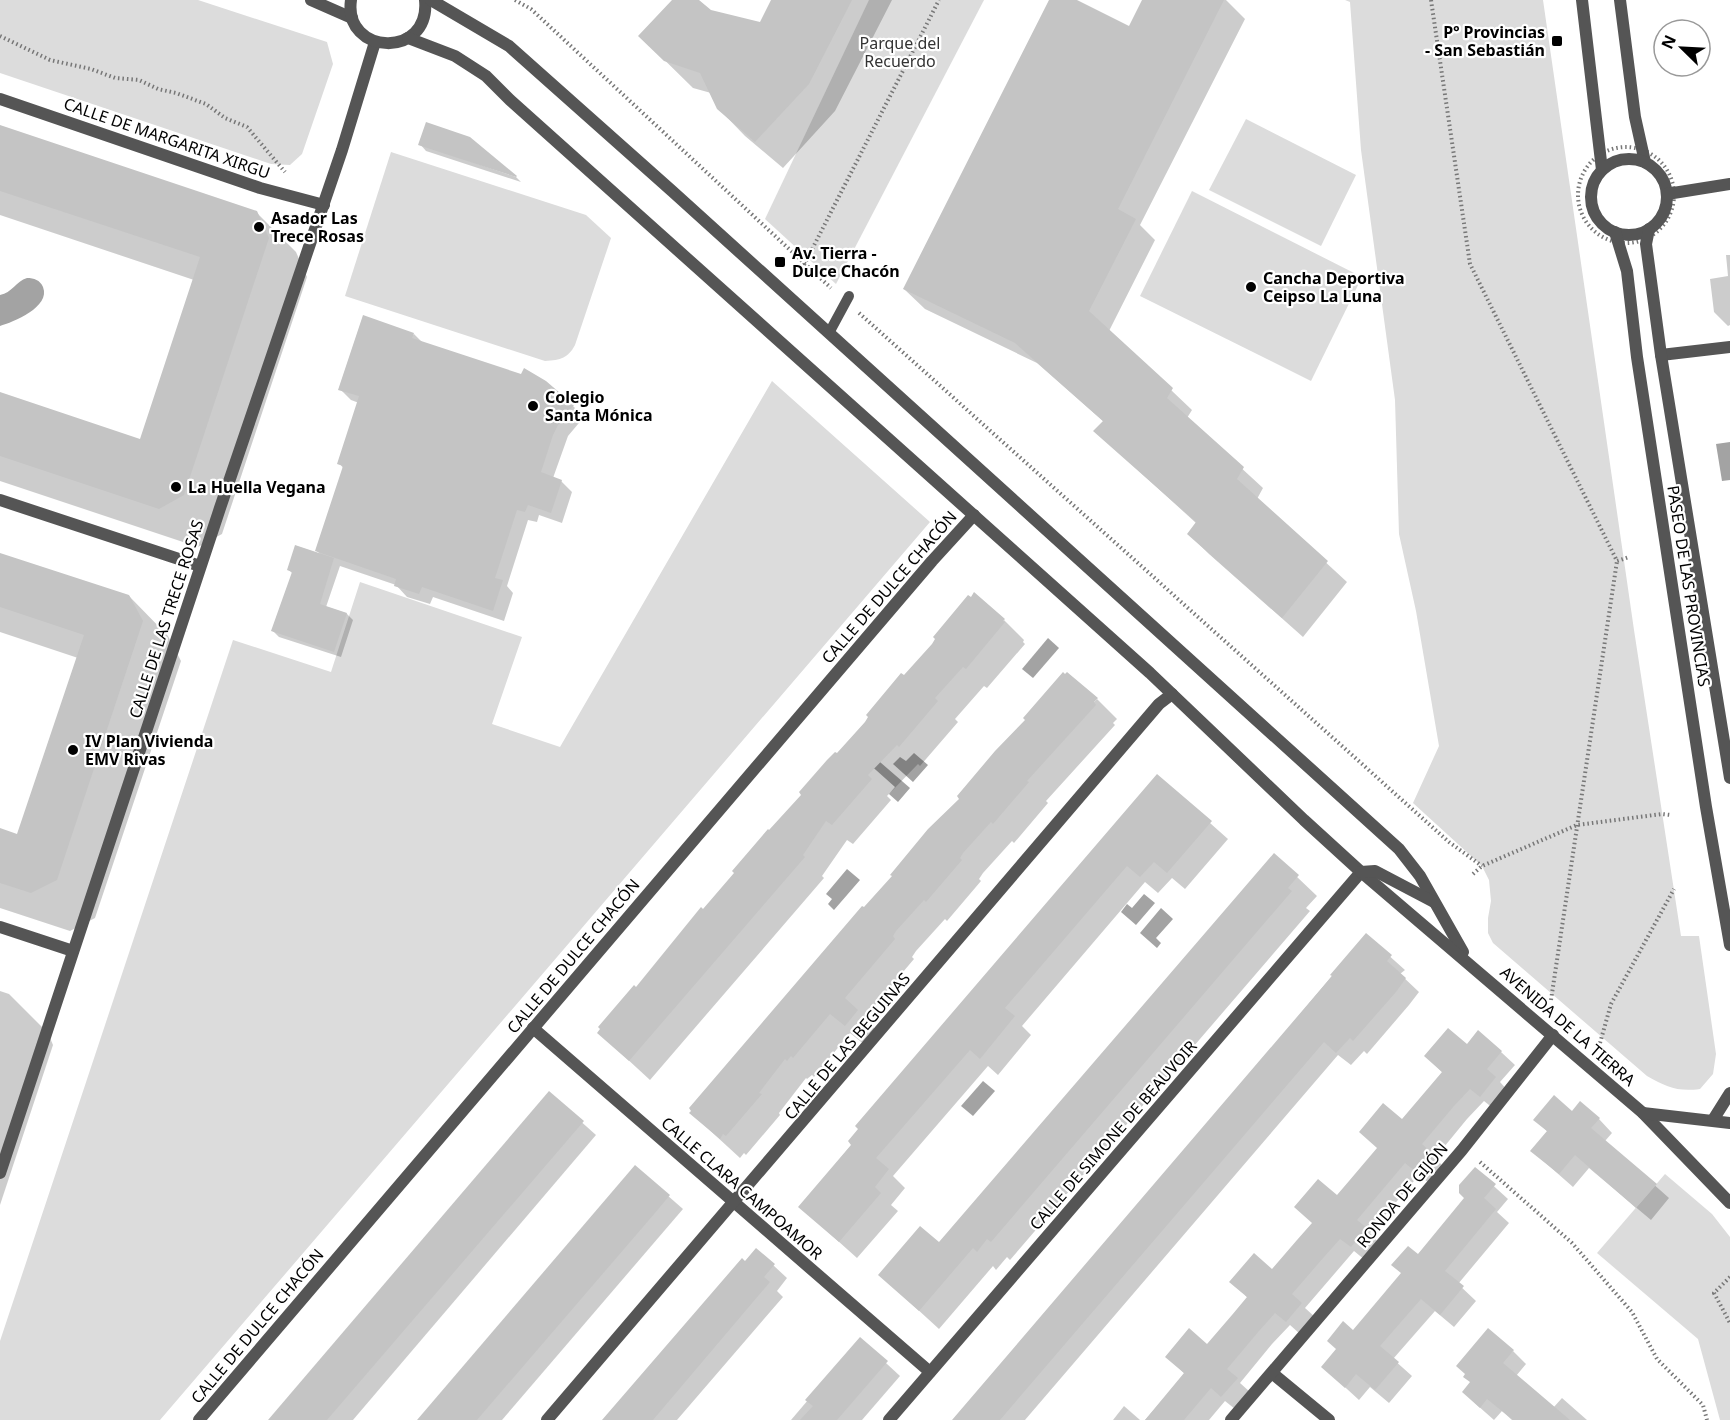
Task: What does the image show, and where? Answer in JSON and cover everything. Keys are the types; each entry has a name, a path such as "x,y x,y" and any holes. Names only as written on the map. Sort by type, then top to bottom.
{"street":[{"path":"311,0 352,18"},
{"path":"351,0 352,18 357,28 375,42 387,44 398,43 417,30 426,9 425,0"},
{"path":"430,0 509,46 1399,849 1420,876 1470,963"},
{"path":"1582,0 1602,154 1602,170"},
{"path":"1620,0 1643,156 1655,169 1670,193 1658,221 1648,234 1616,237 1596,214 1592,202 1593,183 1602,170 1611,163 1643,156"},
{"name":"AVENIDA DE LA TIERRA","path":"408,38 454,56 486,76 1172,694 1361,872 1643,1113 1730,1203"},
{"name":"CALLE DE LAS TRECE ROSAS","path":"0,1173 200,567 324,206 375,42"},
{"name":"CALLE DE MARGARITA XIRGU","path":"0,99 260,188 324,206"},
{"path":"1670,193 1730,184"},
{"name":"PASEO DE LAS PROVINCIAS","path":"1648,234 1648,269 1730,778"},
{"name":"PASEO DE LAS PROVINCIAS","path":"1616,237 1627,271 1637,357 1706,807 1730,945"},
{"path":"1661,355 1730,346"},
{"path":"0,500 200,567"},
{"name":"CALLE DE DULCE CHACÓN","path":"199,1420 974,515"},
{"name":"CALLE DE LAS BEGUINAS","path":"547,1420 1159,704 1172,694"},
{"path":"1361,872 1375,871 1434,902"},
{"name":"CALLE DE SIMONE DE BEAUVOIR","path":"889,1420 1361,872"},
{"path":"0,927 73,951"},
{"name":"CALLE CLARA CAMPOAMOR","path":"533,1028 930,1372"},
{"name":"RONDA DE GIJÓN","path":"1231,1420 1462,1150 1553,1035"},
{"path":"1713,1120 1730,1093"},
{"path":"1643,1113 1730,1123"},
{"path":"1272,1373 1329,1420"}],"lane":[{"path":"829,333 848,299"}],"path":[{"path":"515,0 531,9 803,266 848,299 1449,842 1482,866"},
{"path":"803,266 939,0"},
{"path":"1431,0 1470,264 1617,561 1551,1000"},
{"path":"0,36 50,60 91,69 115,78 139,80 158,89 206,104 225,118 247,127 285,172"},
{"path":"1621,147 1643,156 1659,160 1667,171 1672,184 1670,193 1674,200 1670,212 1664,224 1629,243 1616,237 1604,238 1590,227 1581,212 1578,191 1585,168 1602,154 1621,147"},
{"path":"1617,561 1629,557"},
{"path":"1473,874 1482,866 1577,825 1662,814 1671,815"},
{"path":"1600,1042 1611,1004 1674,889"},
{"path":"1480,1162 1572,1243 1632,1312 1657,1359 1703,1405 1707,1420"},
{"path":"1730,1277 1714,1293 1730,1323"}],"green space":[{"path":"0,0 198,0 327,42 333,64 302,154 290,165 271,164 0,73"},
{"name":"Parque del Recuerdo","path":"869,0 984,0 836,284 765,219"},
{"path":"1345,0 1543,0 1634,630 1681,936 1699,936 1716,1054 1713,1074 1700,1089 1672,1088 1647,1076 1493,943 1488,933 1491,901 1489,880 1482,866 1413,803 1439,746 1416,611 1399,534 1395,400 1361,150 1350,2"},
{"path":"1246,119 1356,175 1321,246 1209,190"},
{"path":"391,152 586,215 611,238 575,345 567,356 545,361 345,296"},
{"name":"Cancha Deportiva Ceipso La Luna","path":"1192,191 1362,277 1311,381 1140,296"},
{"path":"772,381 930,522 160,1420 0,1420 0,1341 233,640 331,672 360,582 522,637 492,724 560,747"},
{"path":"1665,1174 1712,1214 1730,1237 1730,1420 1720,1420 1698,1339 1597,1253"}],"shaded area":[{"path":"27,278 32,278 42,285 44,294 41,301 29,312 0,326 0,295"},
{"path":"1730,442 1730,480 1722,481 1716,444"},
{"path":"1048,638 1059,648 1033,678 1022,669"},
{"path":"914,753 928,765 913,782 893,764 900,757 906,761"},
{"path":"873,756 910,788 898,802 889,794 895,787 867,762"},
{"path":"847,869 860,880 834,910 828,904 832,899 826,894"},
{"path":"1144,894 1155,903 1136,925 1121,912 1127,904 1132,908"},
{"path":"1161,908 1173,919 1156,938 1161,943 1157,948 1140,933"},
{"path":"983,1081 995,1091 973,1116 961,1106"}],"building":[{"path":"672,0 699,0 711,10 760,22 771,0 852,0 809,84 755,142 717,109 700,73 664,61 638,36"},
{"path":"1049,0 1077,0 1129,26 1142,0 1224,0 1118,209 1136,219 1089,311 1173,388 1167,398 1244,467 1237,479 1328,561 1282,618 1187,534 1196,522 1093,431 1103,421 1015,343 903,289"},
{"path":"426,122 470,137 517,176 418,145"},
{"path":"0,125 257,211 269,238 184,495 159,509 0,456 0,392 140,439 200,257 0,191"},
{"path":"363,315 414,333 412,338 521,374 524,368 546,381 574,405 553,435 541,472 562,480 551,513 528,505 525,512 517,510 495,578 503,580 493,611 422,587 419,594 394,586 396,579 315,551 343,466 337,464 359,396 338,390"},
{"path":"295,545 334,558 320,604 347,613 334,652 271,631 292,572 287,570"},
{"name":"IV Plan Vivienda EMV Rivas","path":"0,553 129,595 143,621 57,880 31,893 0,883 0,828 17,834 84,635 0,607"},
{"path":"974,592 1005,619 1003,621 1005,622 966,669 963,667 935,698 938,701 899,747 897,745 868,775 872,779 832,825 826,821 803,855 805,857 629,1061 597,1033 600,1029 598,1027 634,985 636,987 701,907 703,909 734,873 732,871 768,829 801,795 799,792 865,722 868,717 866,715 901,673 904,675 932,644 935,639 933,637 968,595 971,597"},
{"path":"1063,672 1065,674 1067,672 1098,698 1094,702 1096,705 1027,781 1029,782 993,824 991,822 963,853 960,858 962,860 926,902 924,900 896,931 893,936 895,939 845,998 858,1010 845,1026 830,1014 793,1058 791,1056 787,1061 785,1059 759,1093 762,1094 726,1136 723,1134 720,1139 689,1113 691,1111 689,1108 862,906 864,907 892,876 890,875 928,829 959,799 957,796 1025,720 1023,718"},
{"path":"1157,774 1212,821 1167,873 1154,862 1140,877 1127,866 1005,1008 1015,1016 980,1059 970,1050 876,1158 889,1169 875,1187 881,1193 839,1242 798,1207 851,1145 848,1141 858,1129 855,1126"},
{"path":"1274,853 1299,875 1288,888 1292,891 991,1242 987,1239 977,1252 973,1248 919,1311 878,1275 920,1226 939,1242"},
{"path":"1366,933 1392,955 1387,961 1406,978 1396,992 1353,1041 1350,1038 1336,1053 1324,1042 1000,1420 952,1420 1332,976 1330,975"},
{"path":"1448,1028 1467,1044 1478,1030 1502,1051 1487,1069 1496,1077 1480,1097 1470,1089 1422,1144 1432,1153 1416,1172 1405,1163 1357,1220 1367,1228 1351,1247 1340,1239 1292,1294 1302,1303 1286,1322 1275,1313 1259,1331 1227,1369 1238,1378 1221,1397 1211,1388 1184,1420 1145,1420 1184,1373 1165,1357 1189,1328 1207,1344 1247,1297 1229,1282 1254,1253 1272,1269 1312,1223 1294,1207 1318,1179 1337,1195 1377,1148 1359,1132 1383,1103 1402,1119 1442,1072 1424,1056"},
{"path":"549,1091 584,1121 327,1420 268,1420"},
{"path":"1554,1095 1572,1111 1580,1101 1600,1118 1591,1128 1657,1184 1636,1208 1575,1155 1559,1174 1530,1151 1547,1131 1533,1120"},
{"path":"635,1165 670,1195 655,1213 477,1420 417,1420"},
{"path":"1475,1167 1496,1184 1484,1198 1496,1209 1445,1271 1464,1286 1440,1315 1421,1299 1380,1346 1399,1362 1375,1390 1356,1374 1345,1388 1321,1367 1336,1349 1327,1341 1343,1321 1353,1330 1401,1273 1391,1265 1408,1246 1418,1254 1464,1198 1459,1193 1459,1185"},
{"path":"756,1248 775,1264 764,1277 770,1282 653,1420 602,1420 742,1258 745,1261"},
{"path":"1488,1328 1514,1350 1503,1363 1570,1420 1513,1420 1487,1399 1480,1408 1462,1392 1470,1382 1463,1377 1465,1374 1456,1366"},
{"path":"860,1337 888,1361 837,1420 800,1420 813,1406 805,1400"}],"place":[{"name":"Pº Provincias - San Sebastián","path":"1557,41"},
{"name":"Asador Las Trece Rosas","path":"259,227"},
{"name":"Av. Tierra - Dulce Chacón","path":"780,262"},
{"name":"Cancha Deportiva Ceipso La Luna","path":"1251,287"},
{"name":"Colegio Santa Mónica","path":"533,406"},
{"name":"La Huella Vegana","path":"176,487"},
{"name":"IV Plan Vivienda EMV Rivas","path":"73,750"}]}
